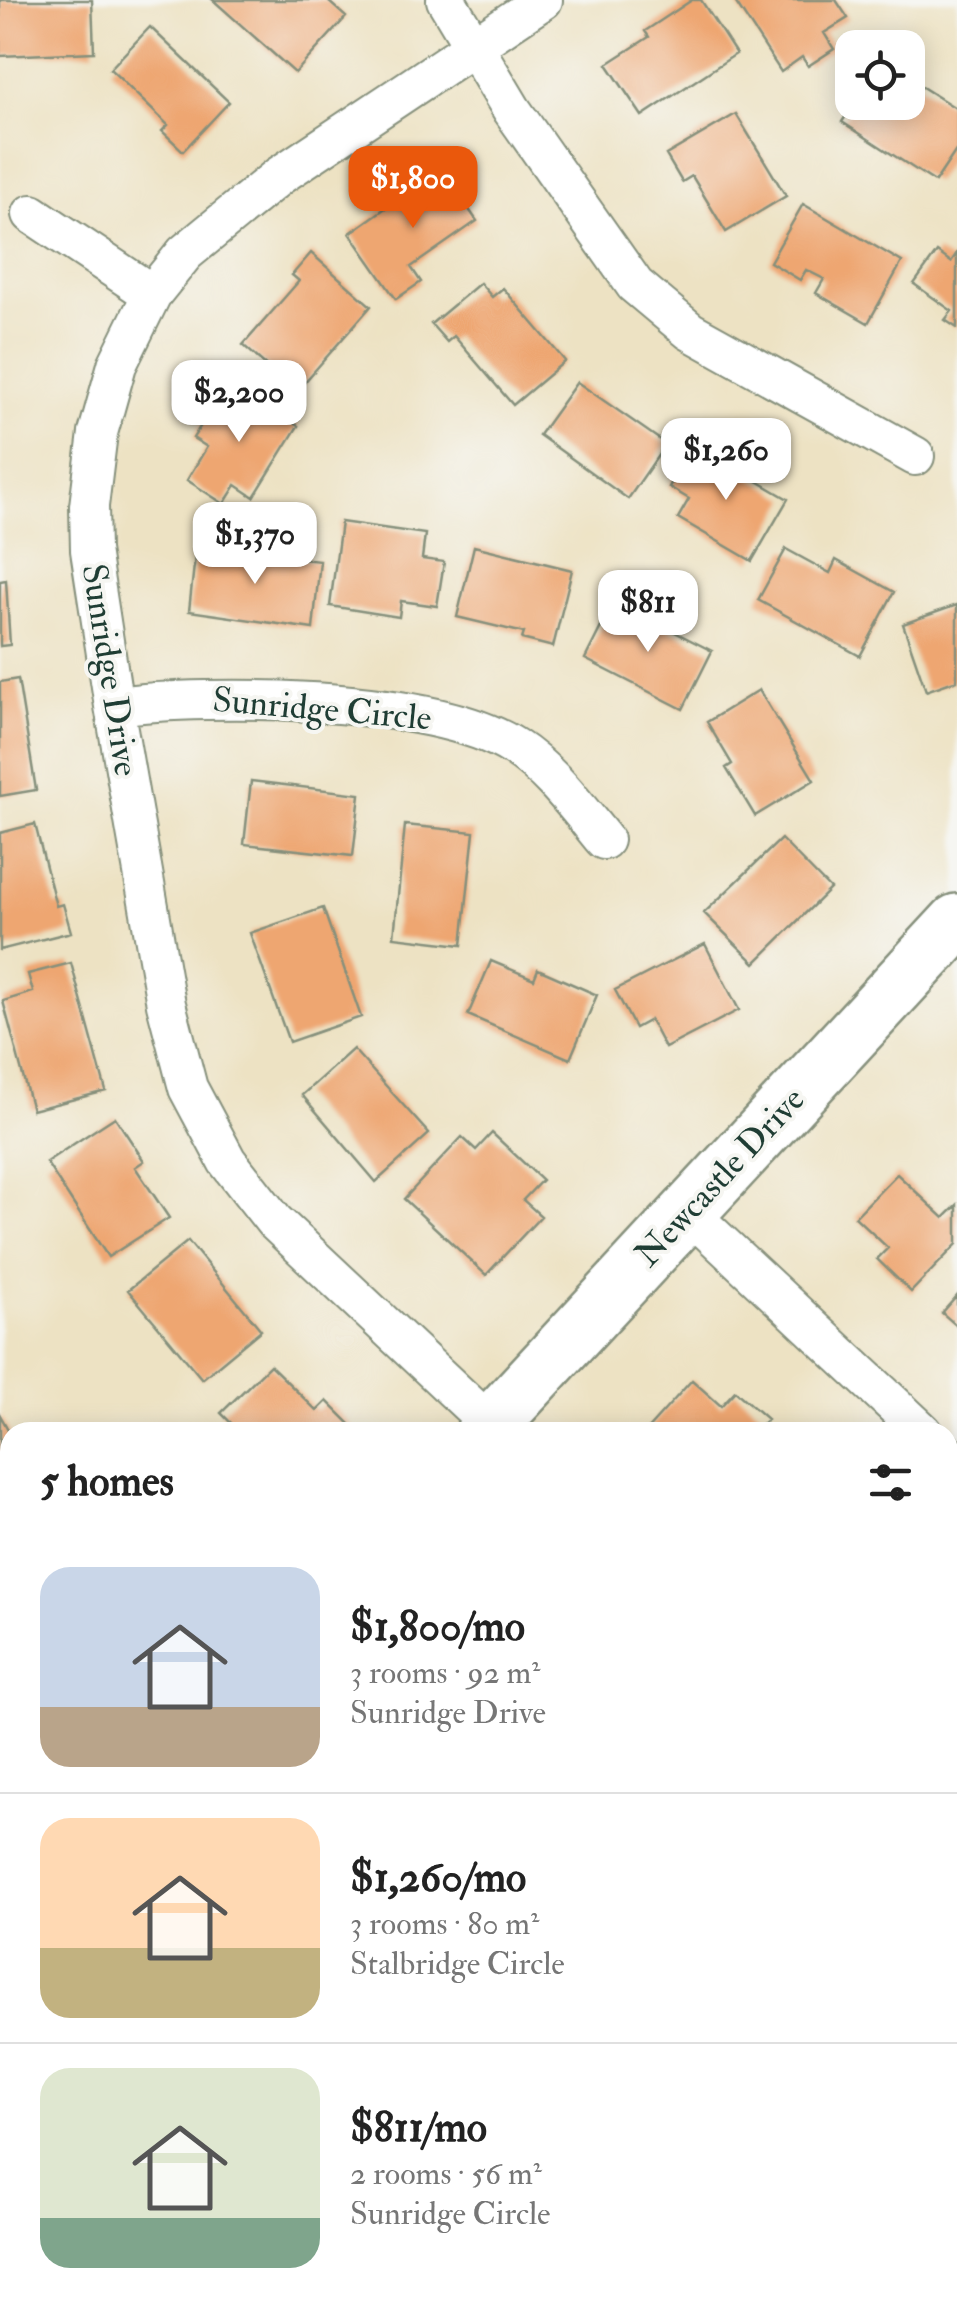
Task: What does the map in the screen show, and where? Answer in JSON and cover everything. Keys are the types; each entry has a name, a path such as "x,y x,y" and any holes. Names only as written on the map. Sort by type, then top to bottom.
{"street":[{"path":"446,0 472,46 608,252 660,310 690,331 915,456"},
{"name":"Sunridge Drive","path":"481,1422 274,1221 227,1162 188,1088 166,1004 114,706 90,550 88,506 98,433 117,365 152,294 186,253 279,176 543,0"},
{"path":"32,214 152,294"},
{"name":"Sunridge Circle","path":"114,706 181,698 411,711 462,721 512,745 547,772 604,840"},
{"name":"Newcastle Drive","path":"493,1422 957,922"},
{"path":"689,1213 912,1422"}],"building":[{"path":"0,0 92,0 94,52 0,56"},
{"path":"213,0 327,0 346,17 295,73"},
{"path":"692,0 701,0 736,54 642,116 607,64 649,37 645,31"},
{"path":"734,0 836,0 848,18 824,33 834,49 808,66 802,57 781,72"},
{"path":"150,27 229,102 183,151 162,131 168,125 110,69"},
{"path":"925,89 957,109 957,149 935,182 842,122 925,120"},
{"path":"736,114 786,196 726,232 692,176 682,182 666,155"},
{"path":"441,169 477,221 411,267 421,282 396,299 350,233"},
{"path":"803,204 902,262 868,323 816,293 824,279 806,270 800,280 770,262"},
{"path":"937,252 951,262 957,253 957,328 945,320 952,311 914,284"},
{"path":"311,253 371,306 296,392 243,345 299,281 292,275"},
{"path":"480,283 492,297 503,288 565,361 513,405 454,336 447,342 431,324"},
{"path":"228,382 298,426 254,497 236,485 224,504 187,480 207,447 193,438"},
{"path":"577,382 666,444 628,499 539,435"},
{"path":"694,444 788,499 752,561 678,518 689,499 669,487"},
{"path":"341,522 425,534 422,559 444,562 437,606 401,601 399,617 330,606"},
{"path":"474,546 572,570 553,647 522,639 524,633 457,617"},
{"path":"196,547 320,561 313,629 189,611"},
{"path":"786,549 830,573 836,560 894,592 860,656 758,600"},
{"path":"6,580 10,645 0,646 0,581"},
{"path":"614,601 712,651 683,709 585,659"},
{"path":"957,605 957,680 926,691 903,624"},
{"path":"18,679 36,790 0,796 0,682"},
{"path":"759,690 814,780 755,816 726,768 732,764 707,722"},
{"path":"251,781 360,794 353,856 244,844"},
{"path":"35,824 56,906 63,904 71,932 0,950 0,833"},
{"path":"405,825 474,832 462,945 394,937"},
{"path":"781,839 830,889 755,963 704,913"},
{"path":"323,908 361,1017 289,1042 250,933"},
{"path":"705,944 739,1010 665,1048 650,1020 635,1028 615,990"},
{"path":"491,961 534,979 538,969 597,995 570,1059 468,1015"},
{"path":"71,963 106,1091 32,1110 3,1001 33,992 28,974"},
{"path":"353,1049 429,1134 376,1182 302,1095"},
{"path":"115,1117 144,1161 135,1167 169,1218 108,1257 46,1162"},
{"path":"492,1133 542,1180 523,1200 541,1216 486,1275 404,1199 462,1137 476,1150"},
{"path":"897,1174 944,1218 957,1205 957,1244 911,1292 877,1259 888,1248 855,1217"},
{"path":"188,1241 261,1330 202,1379 128,1290"},
{"path":"957,1296 957,1326 942,1313"},
{"path":"270,1365 317,1411 327,1401 348,1422 230,1422 221,1413"},
{"path":"692,1380 721,1406 735,1391 767,1419 764,1422 654,1422"}]}
